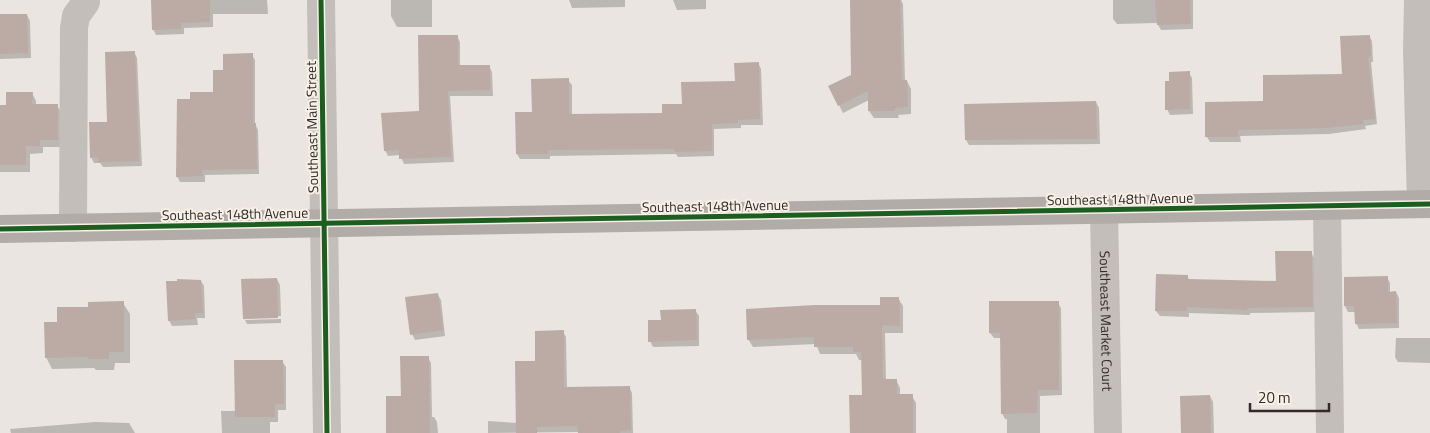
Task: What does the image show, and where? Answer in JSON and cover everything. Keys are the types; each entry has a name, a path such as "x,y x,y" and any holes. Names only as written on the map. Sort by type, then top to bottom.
{"main road":[{"name":"Southeast 148th Avenue","path":"0,229 1425,204"}],"street":[{"name":"Southeast Main Street","path":"321,0 327,433"},
{"path":"1418,0 1417,50 1425,204"},
{"path":"73,228 74,28 76,16 86,2"},
{"path":"1327,206 1330,431"},
{"name":"Southeast Market Court","path":"1104,210 1108,433"}],"building":[{"path":"151,0 210,0 210,22 181,23 181,29 152,30"},
{"path":"850,0 900,0 902,80 907,80 908,107 895,108 895,111 868,111 868,91 838,106 828,86 851,75"},
{"path":"1155,0 1190,0 1191,24 1157,25"},
{"path":"0,14 27,14 28,53 0,54"},
{"path":"418,35 458,35 458,65 490,65 490,90 448,91 451,157 399,159 399,150 384,151 381,113 419,111"},
{"path":"1370,35 1371,56 1368,57 1375,119 1363,120 1364,124 1326,128 1238,130 1238,137 1205,137 1205,102 1263,101 1263,75 1342,74 1340,36"},
{"path":"135,51 139,161 98,162 98,157 90,158 89,122 107,122 105,52"},
{"path":"253,53 253,123 256,123 257,169 202,170 203,176 176,177 177,99 190,99 190,92 213,92 213,70 223,70 223,54"},
{"path":"759,62 760,119 738,120 738,123 712,124 712,151 674,152 674,149 548,150 548,154 516,154 515,112 532,112 531,79 569,78 569,114 662,113 662,104 682,104 681,82 735,81 734,63"},
{"path":"1190,71 1190,109 1165,110 1165,81 1169,81 1169,72"},
{"path":"6,92 33,92 32,104 58,104 58,140 40,140 40,146 26,146 26,165 0,165 0,105 6,105"},
{"path":"1096,101 1097,139 965,140 964,104"},
{"path":"1275,251 1312,251 1313,307 1247,308 1247,310 1187,307 1187,311 1155,311 1156,274 1188,275 1188,279 1276,281"},
{"path":"1388,276 1388,292 1396,291 1397,323 1355,324 1354,306 1344,306 1344,277"},
{"path":"277,278 278,318 243,319 241,279"},
{"path":"177,279 201,280 203,313 195,313 195,319 168,321 166,281 177,281"},
{"path":"438,293 443,330 410,335 405,297"},
{"path":"880,297 899,297 900,326 882,325 883,379 897,379 897,394 913,394 913,433 850,433 849,395 862,395 861,352 853,352 853,347 814,347 814,337 747,340 746,309 815,305 880,305"},
{"path":"124,301 124,352 109,352 109,359 88,359 88,357 45,358 44,322 57,322 57,307 88,307 88,302"},
{"path":"989,301 1059,301 1059,390 1038,390 1037,413 1001,414 1000,333 989,333"},
{"path":"696,309 697,340 648,342 648,320 661,320 660,310"},
{"path":"564,330 564,387 630,386 631,430 620,431 620,433 578,433 577,426 537,427 537,433 516,433 515,361 535,361 535,331"},
{"path":"400,356 429,356 430,433 386,433 386,396 401,396"},
{"path":"234,360 283,360 284,404 275,404 275,417 235,417"},
{"path":"1210,395 1211,433 1181,433 1180,396"}],"cycle path":[{"path":"321,0 327,433"},
{"path":"0,229 1430,204"}]}
